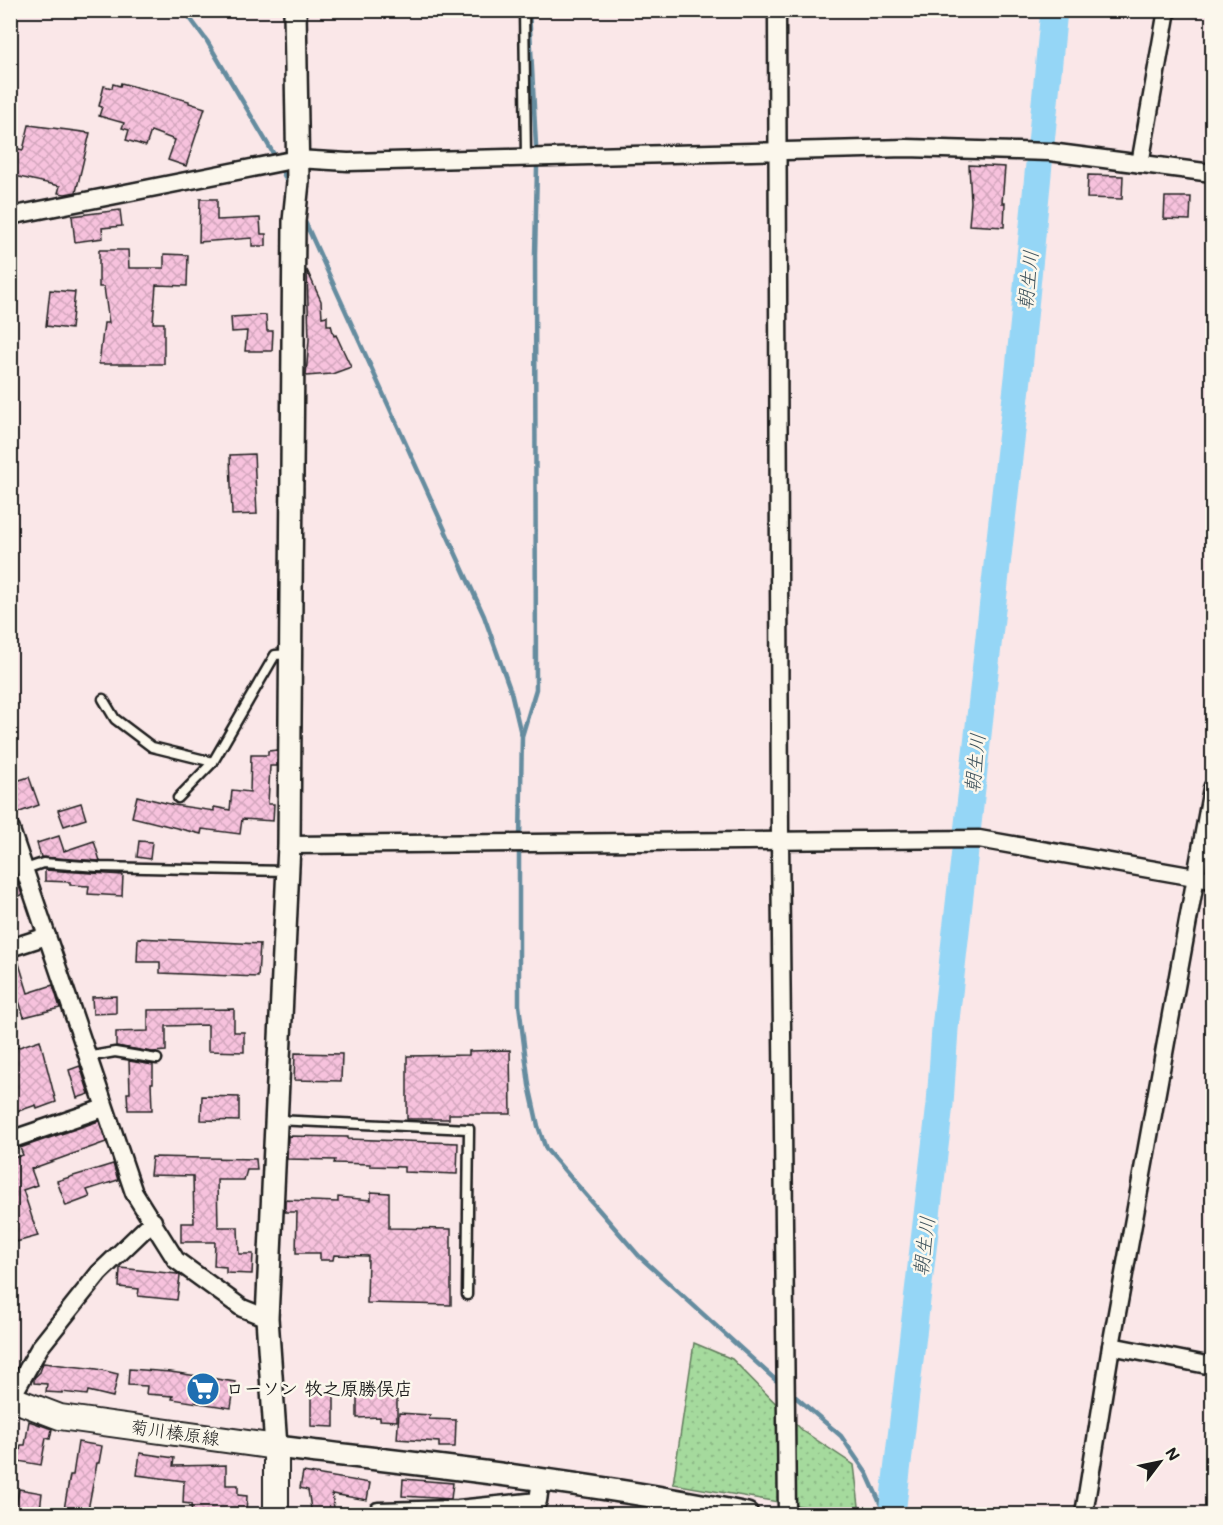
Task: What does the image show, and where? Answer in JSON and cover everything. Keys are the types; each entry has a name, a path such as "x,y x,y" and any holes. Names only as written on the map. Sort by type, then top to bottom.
{"main road":[{"name":"菊川榛原線","path":"11,1399 60,1417 276,1447"},
{"path":"276,1447 276,1515"}],"street":[{"path":"295,10 292,160 297,186 294,217 289,845 267,1318 276,1447 541,1479 686,1509 747,1515"},
{"path":"777,10 780,840 787,1515"},
{"path":"1140,164 1167,10"},
{"path":"10,216 292,160 348,162 906,148 1050,152 1212,173"},
{"path":"1084,1515 1111,1346 1204,879 1212,788"},
{"path":"10,827 14,849 25,869 134,1193 176,1260 242,1308 267,1318"},
{"path":"289,845 979,839 1204,879"},
{"path":"10,948 47,936"},
{"path":"10,1140 104,1108"},
{"path":"11,1399 40,1347 92,1282 153,1221"},
{"path":"1111,1346 1212,1366"},
{"path":"378,1511 458,1509 538,1501 541,1479"}],"lane":[{"path":"524,10 526,156"},
{"path":"178,798 213,762 275,655 291,654"},
{"path":"103,699 116,718 153,747 213,762"},
{"path":"25,869 43,864 288,871"},
{"path":"87,1057 115,1052 157,1059"},
{"path":"276,1120 469,1129 467,1295"}],"green space":[{"path":"694,1343 732,1359 803,1431 854,1465 860,1514 848,1514 673,1484"}],"building":[{"path":"121,83 189,101 189,103 205,108 186,166 168,160 175,140 151,131 146,146 126,140 129,130 122,128 124,123 99,116 104,86 112,88 113,84 120,86"},
{"path":"29,125 90,133 76,192 58,193 60,186 10,175 15,148 23,150"},
{"path":"969,165 1005,167 1002,203 1005,203 1004,227 969,225 971,202"},
{"path":"1088,175 1123,176 1122,199 1087,198"},
{"path":"1165,197 1191,197 1190,220 1164,219"},
{"path":"200,199 217,199 217,220 260,218 261,234 266,234 266,246 252,246 252,238 199,242"},
{"path":"120,210 122,226 102,228 103,238 75,242 72,216"},
{"path":"99,250 128,250 129,268 164,268 164,254 188,255 187,286 156,285 153,323 164,323 164,364 99,364 104,323 109,323 104,287 99,287"},
{"path":"307,270 321,301 322,317 327,316 327,325 331,325 334,336 336,335 351,367 332,374 306,376 309,340"},
{"path":"50,290 75,292 71,329 46,326"},
{"path":"266,315 267,331 273,331 272,351 245,351 247,331 232,332 231,317"},
{"path":"254,454 257,514 232,515 230,455"},
{"path":"277,750 277,766 270,766 268,804 274,804 273,821 242,819 240,834 202,829 201,834 132,817 137,796 174,805 214,811 214,807 230,810 232,790 250,792 251,755 268,755 268,751"},
{"path":"29,777 39,805 17,813 10,792 10,783"},
{"path":"81,803 86,819 64,826 58,810"},
{"path":"59,836 64,851 94,841 100,861 41,857 37,843"},
{"path":"139,841 152,842 150,859 137,857"},
{"path":"10,861 22,895 10,898"},
{"path":"45,870 123,875 122,896 88,894 89,886 70,885 70,882 45,881"},
{"path":"138,938 260,944 258,977 160,973 160,962 137,962"},
{"path":"17,957 28,993 53,985 60,1008 24,1017 19,1001 10,1004 10,958"},
{"path":"116,996 116,1013 93,1014 92,997"},
{"path":"234,1009 234,1032 244,1032 244,1052 208,1051 208,1025 166,1026 166,1051 152,1052 116,1046 116,1032 148,1031 148,1010"},
{"path":"40,1040 56,1102 37,1109 36,1105 10,1114 10,1050"},
{"path":"510,1050 511,1114 449,1114 449,1119 407,1119 407,1056 469,1055 469,1051"},
{"path":"295,1053 342,1054 341,1081 294,1080"},
{"path":"129,1061 153,1065 152,1110 128,1110"},
{"path":"80,1066 89,1094 77,1098 69,1070"},
{"path":"202,1096 239,1097 239,1121 201,1120"},
{"path":"99,1121 106,1142 31,1169 37,1185 23,1190 38,1236 16,1242 11,1224 17,1223 10,1202 10,1159 23,1155 20,1148"},
{"path":"288,1136 458,1143 457,1174 404,1172 404,1167 334,1163 335,1160 287,1159"},
{"path":"152,1157 256,1159 257,1170 247,1170 244,1180 217,1180 218,1227 238,1227 239,1254 253,1254 252,1274 226,1273 226,1267 214,1266 215,1242 181,1242 181,1223 194,1223 193,1176 150,1175"},
{"path":"113,1164 118,1180 87,1190 90,1197 66,1206 57,1181"},
{"path":"371,1192 389,1193 389,1228 451,1229 451,1305 367,1303 368,1256 334,1255 333,1260 320,1260 320,1253 296,1253 297,1212 285,1212 285,1200 338,1202 338,1197 371,1200"},
{"path":"120,1268 177,1274 180,1276 177,1300 138,1296 139,1289 119,1287"},
{"path":"43,1363 97,1369 118,1374 113,1397 88,1391 87,1395 46,1392 47,1384 34,1383 34,1378 40,1372"},
{"path":"129,1369 171,1372 235,1382 231,1408 172,1399 173,1396 146,1394 147,1386 128,1385"},
{"path":"311,1392 334,1393 334,1427 311,1426"},
{"path":"357,1392 397,1393 397,1421 380,1420 380,1417 357,1418"},
{"path":"399,1413 430,1415 429,1419 456,1420 455,1447 439,1447 439,1442 397,1439"},
{"path":"29,1421 52,1429 50,1439 46,1438 41,1465 18,1461 21,1445 25,1445"},
{"path":"78,1442 102,1446 99,1463 97,1463 87,1515 63,1515 70,1475 73,1475"},
{"path":"140,1453 174,1458 173,1466 226,1465 226,1485 238,1485 238,1495 247,1496 246,1515 192,1515 191,1504 183,1503 184,1481 137,1475"},
{"path":"303,1472 370,1483 367,1500 332,1494 335,1515 312,1515 308,1490 300,1488"},
{"path":"403,1479 453,1483 451,1499 402,1496"},
{"path":"19,1489 42,1493 40,1510 16,1506"}],"waterway":[{"path":"184,10 207,41 276,158"},
{"path":"529,10 536,146"},
{"name":"朝生川","path":"892,1514 940,1104 945,1029 1019,369 1054,10"},
{"path":"280,166 290,188"},
{"path":"520,839 522,736 536,689 535,254 537,168"},
{"path":"302,215 484,616 511,692 521,734"},
{"path":"519,848 519,1005 529,1085 538,1126 546,1149 639,1256 780,1384"},
{"path":"791,1393 841,1436 867,1474 885,1514"}],"place":[{"name":"ローソン 牧之原勝俣店","path":"203,1389"}]}
